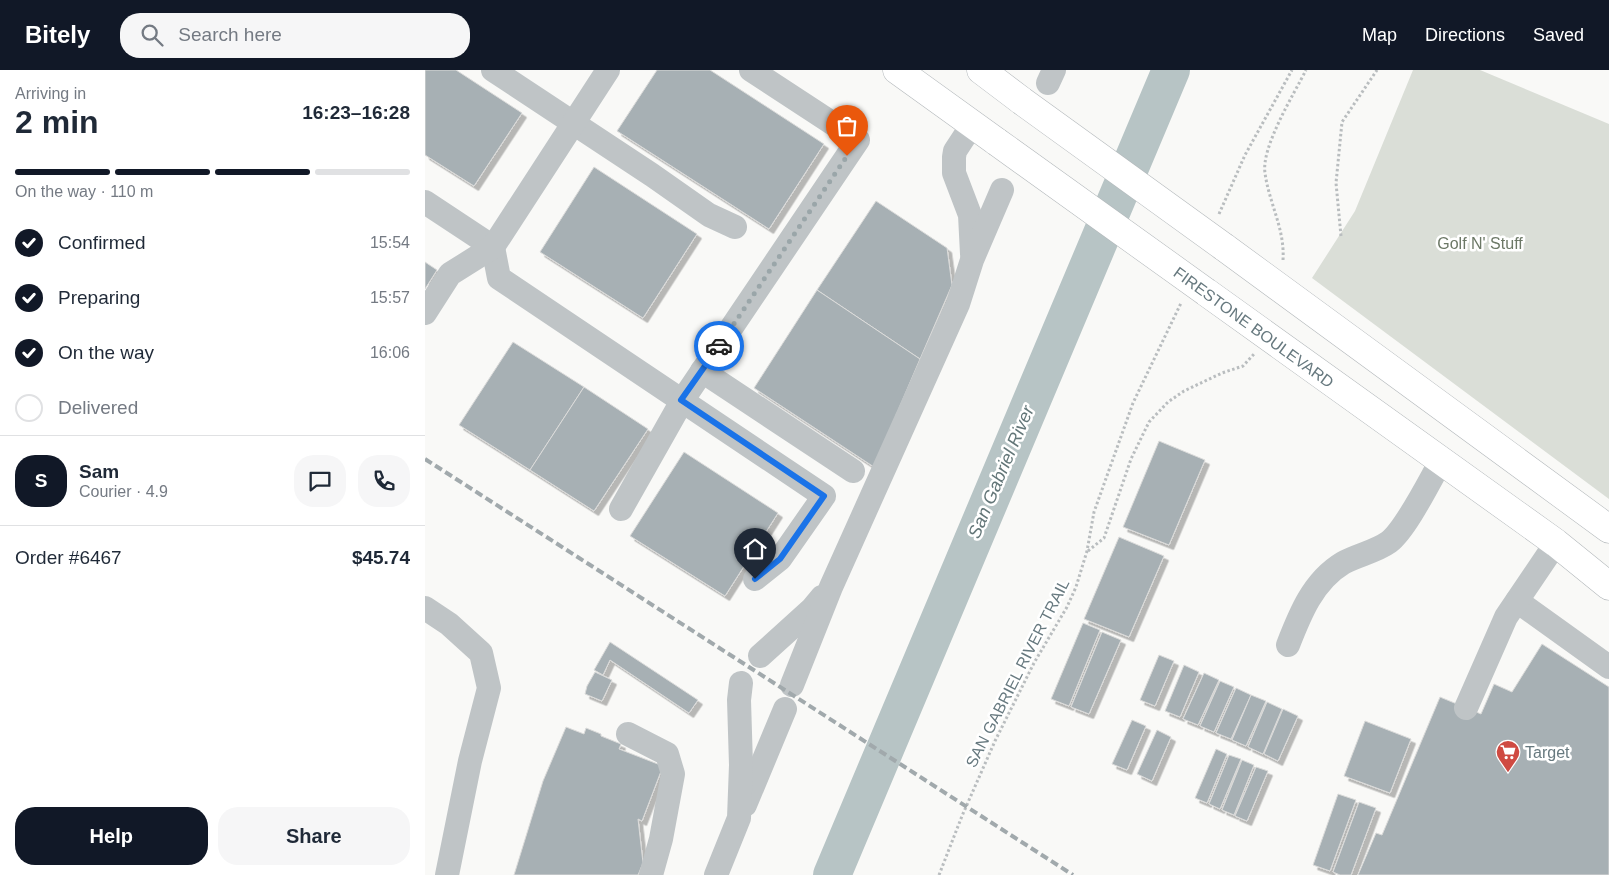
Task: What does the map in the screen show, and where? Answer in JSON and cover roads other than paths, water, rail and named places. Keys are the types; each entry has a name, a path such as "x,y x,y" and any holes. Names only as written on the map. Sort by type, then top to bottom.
{"main road":[{"name":"FIRESTONE BOULEVARD","path":"897,70 997,142 1195,295 1267,336 1556,543 1609,586"},
{"path":"982,70 1609,529"},
{"path":"1556,543 1594,553 1609,564"}],"lane":[{"path":"493,70 574,122 709,215 735,227"},
{"path":"425,313 450,274 493,247 608,70"},
{"path":"621,509 681,400 858,140 751,70"},
{"path":"972,125 955,151 954,174 970,216 972,260"},
{"path":"792,685 831,587 958,304 972,260 1002,190"},
{"path":"425,202 493,247 499,278 824,496 780,559 755,579"},
{"path":"702,371 853,470"},
{"path":"1288,645 1303,609 1328,574 1344,562 1389,542 1402,528 1441,461"},
{"path":"1466,708 1506,617 1556,543"},
{"path":"760,656 812,609 831,587"},
{"path":"1517,601 1609,668"},
{"path":"425,608 449,624 481,653 489,688 470,761 447,875"},
{"path":"739,818 741,765 739,700 741,683"},
{"path":"715,875 785,710"},
{"path":"629,734 667,754 673,774 661,839 651,875"}],"waterway":[{"name":"San Gabriel River","path":"832,875 1171,70"}],"railway":[{"path":"425,459 1073,875"}],"place":[{"name":"Target","path":"1508,773"}],"park label":[{"name":"Golf N' Stuff","path":"1480,243"}]}
